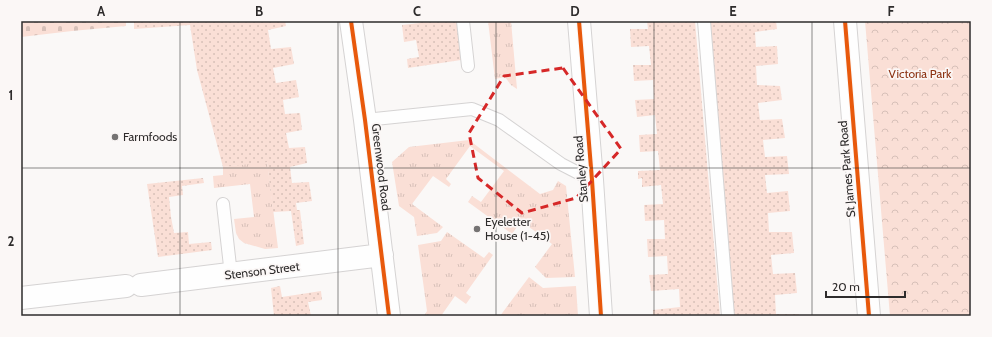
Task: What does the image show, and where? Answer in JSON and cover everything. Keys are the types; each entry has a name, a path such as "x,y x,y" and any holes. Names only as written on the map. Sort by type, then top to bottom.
{"street":[{"name":"Greenwood Road","path":"351,21 365,120 389,316"},
{"name":"Stanley Road","path":"578,21 592,180 601,316"},
{"name":"St James Park Road","path":"845,21 869,316"},
{"name":"Stenson Street","path":"21,298 231,275 382,255"}],"lane":[{"path":"463,21 468,66"},
{"path":"704,21 728,316"},
{"path":"365,120 472,109 499,120 561,164 592,180"},
{"path":"223,204 231,275"}],"highlighted area":[{"path":"563,68 621,149 576,198 522,213 478,178 469,133 504,76"}],"green space":[{"path":"21,21 126,21 126,26 21,37"},
{"path":"134,21 285,21 286,26 268,30 271,49 291,47 294,64 273,68 276,83 296,80 299,97 283,100 285,114 300,113 302,130 286,133 289,148 305,147 307,163 290,167 292,183 309,182 312,201 296,203 297,210 300,210 304,244 296,246 291,211 273,212 267,162 223,167 197,70 190,25 134,29"},
{"path":"420,21 457,21 461,60 408,68 407,59 419,57 416,40 404,42 402,25 420,23"},
{"path":"488,21 511,21 517,89 511,85 505,77 495,79"},
{"path":"647,21 695,21 720,316 653,316 653,310 680,307 679,289 651,291 649,275 668,274 667,256 648,257 647,239 665,239 664,220 645,221 644,205 663,204 661,185 642,187 642,178 638,179 638,171 660,170 658,151 640,152 639,135 657,134 655,115 637,117 635,100 654,99 653,80 634,81 633,65 651,65 649,46 631,47 630,29 648,29"},
{"path":"710,21 776,21 777,29 755,32 756,47 777,46 778,64 756,66 757,85 780,86 782,100 758,103 760,120 782,119 785,138 763,140 765,157 787,156 789,174 765,175 767,193 788,191 790,211 768,213 769,232 792,232 794,253 771,255 773,274 795,273 797,293 775,295 776,314 799,314 799,316 733,316"},
{"name":"Victoria Park","path":"865,21 971,21 971,316 890,316"},
{"path":"469,140 540,194 553,190 558,181 566,186 575,277 546,278 535,267 552,244 521,221 512,234 468,202 472,196 481,202 504,171 470,146 446,179 451,184 449,187 433,176 412,204 443,227 437,233 417,236 414,217 399,206 392,162 409,147"},
{"path":"267,161 278,248 265,249 244,243 239,239 236,233 234,219 254,217 250,184 214,188 213,176 223,175 223,167"},
{"path":"203,178 204,183 182,186 183,195 169,197 171,217 174,233 188,232 189,244 211,242 212,250 158,257 147,184"},
{"path":"447,232 484,258 489,252 493,255 466,293 471,297 466,304 455,296 441,316 424,316 427,311 418,245 441,241"},
{"path":"529,277 543,288 576,286 578,316 500,316"},
{"path":"280,286 282,297 321,291 322,300 308,302 311,316 274,316 271,288"}],"cycle path":[{"path":"351,21 365,120 389,316"},
{"path":"579,21 601,316"},
{"path":"845,21 869,316"}],"place":[{"name":"Farmfoods","path":"115,137"},
{"name":"Eyeletter House (1-45)","path":"477,229"}]}
